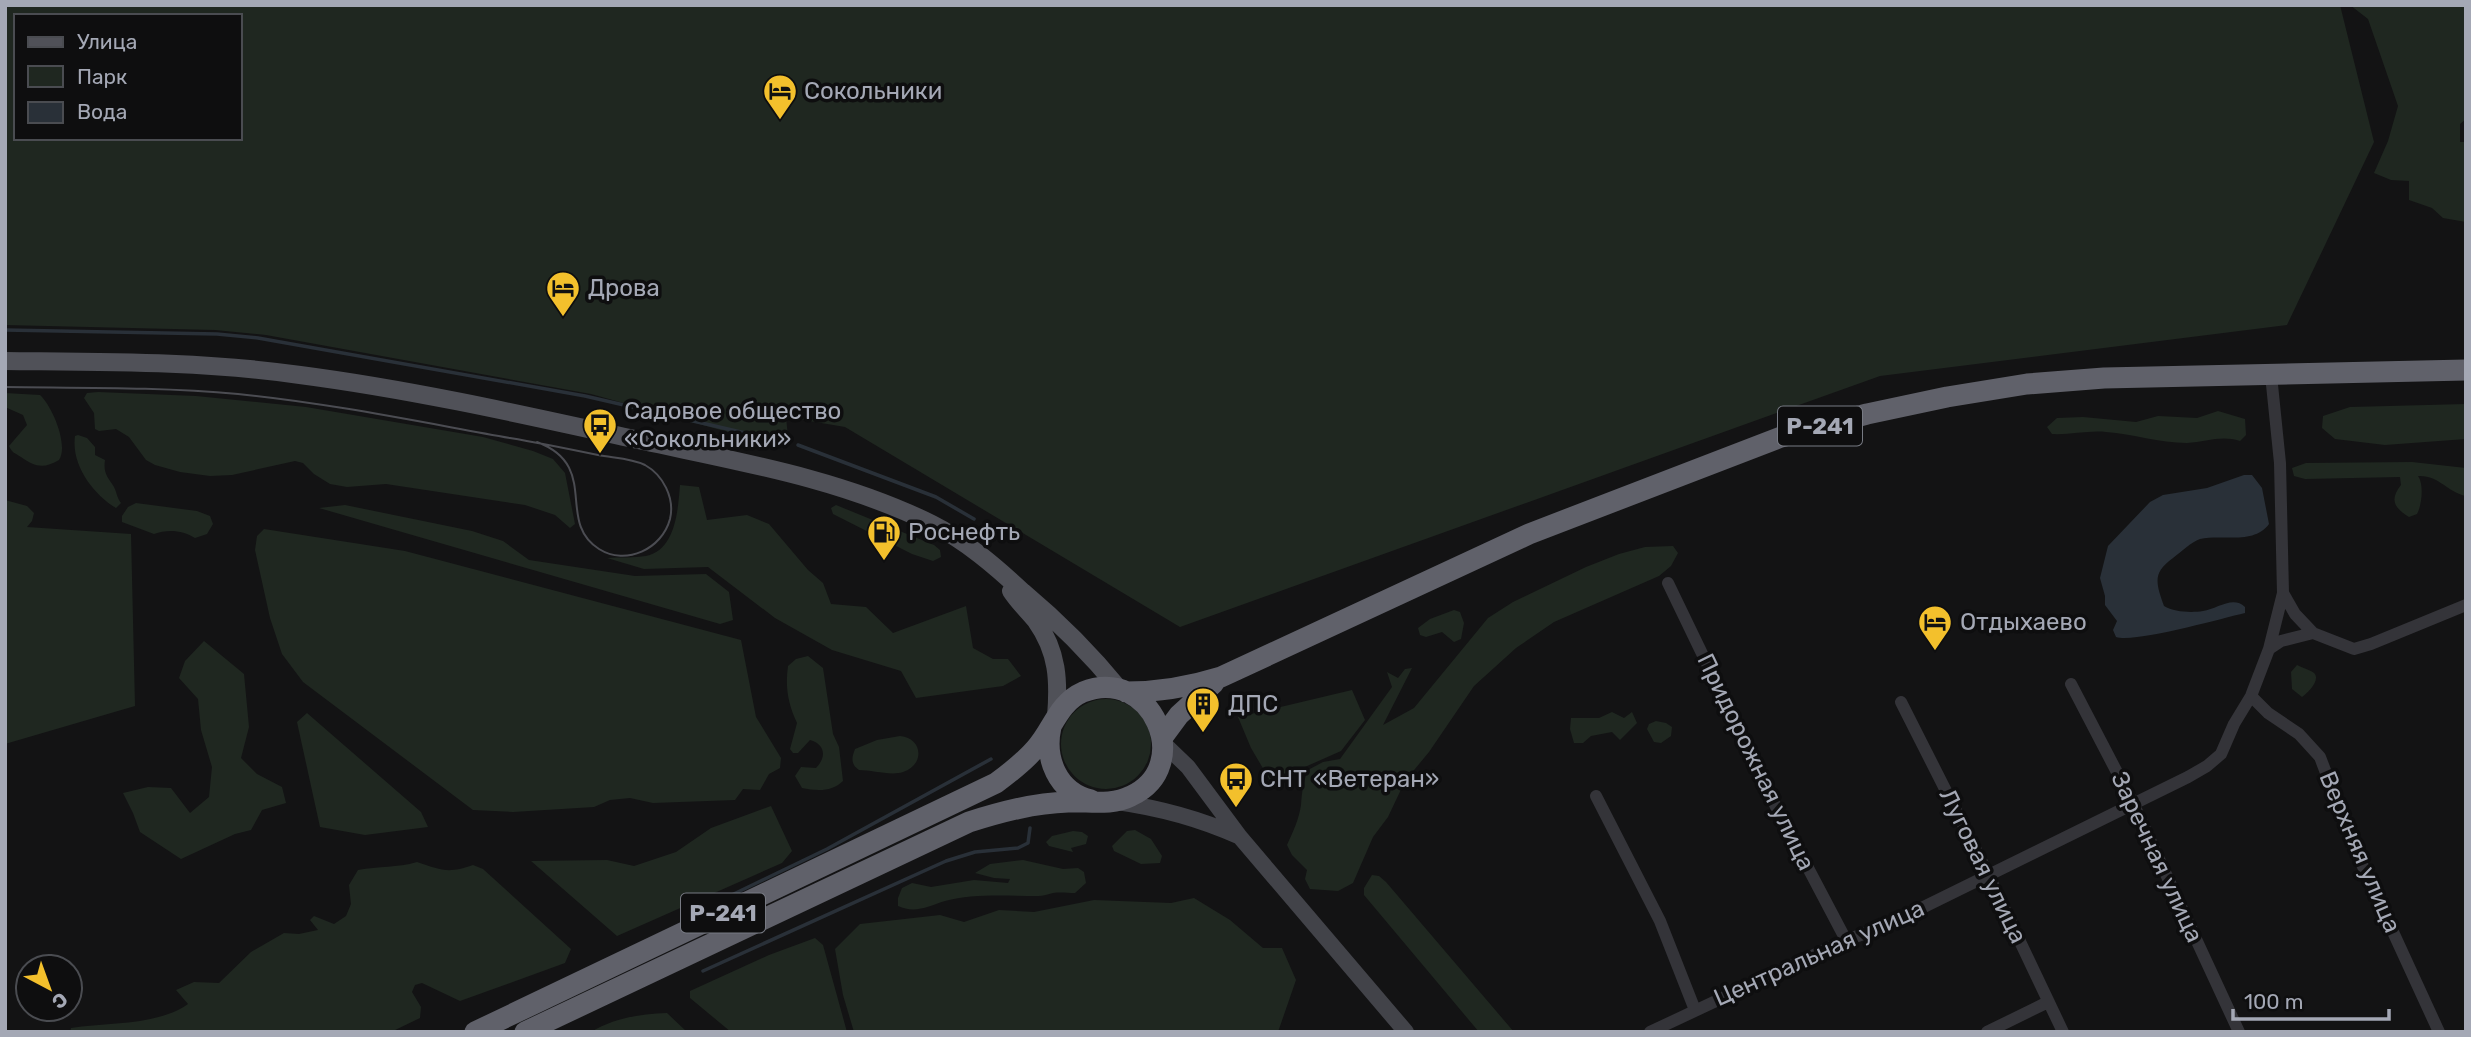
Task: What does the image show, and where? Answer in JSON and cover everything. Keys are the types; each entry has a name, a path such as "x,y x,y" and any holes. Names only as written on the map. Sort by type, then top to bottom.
{"highway":[{"name":"Р-241","path":"475,1032 984,790 1019,766 1038,746 1069,701 1082,693 1097,688 1123,691 1180,688 1221,677 1529,534 1781,437 1867,414 2027,384 2169,375 2466,370"},
{"name":"Р-241","path":"525,1032 969,822 1034,805 1108,802 1133,796 1157,771 1162,755 1162,740 1185,708 1221,677"},
{"path":"1123,691 1140,699 1151,710 1162,740"},
{"path":"1054,721 1048,740 1049,755 1057,775 1072,792 1085,799 1108,802"}],"main road":[{"path":"5,361 218,366 298,374 579,426 786,471 843,489 932,524 991,563 1087,650 1123,691"},
{"path":"991,563 1051,646 1058,673 1054,721"},
{"path":"1162,740 1188,767 1240,837 1406,1032"},
{"path":"1108,802 1173,811 1240,837"}],"street":[{"name":"Центральная улица","path":"1650,1032 1846,940 1881,928 2188,777 2221,754 2234,724 2251,696 2269,649 2283,593 2280,463 2270,375"},
{"name":"Придорожная улица","path":"1668,583 1777,809 1846,940"},
{"path":"2283,593 2295,614 2313,634 2354,649 2371,645 2466,605"},
{"path":"2269,649 2281,641 2313,634"},
{"name":"Заречная улица","path":"2071,684 2133,803 2239,1032"},
{"name":"Верхняя улица","path":"2251,696 2268,713 2299,734 2320,757 2354,847 2439,1032"},
{"name":"Луговая улица","path":"1901,702 2063,1032"},
{"path":"1596,796 1660,921 1695,1010"},
{"path":"1987,1032 2048,1002"}],"green space":[{"path":"5,5 2340,5 2374,142 2287,325 1880,376 1180,627 845,427 786,417 787,440 775,445 591,394 266,335 215,330 5,325"},
{"path":"2350,5 2466,5 2466,119 2460,124 2460,142 2466,142 2466,222 2443,218 2432,208 2409,200 2409,181 2391,180 2374,173 2388,141 2398,106 2368,19"},
{"path":"5,393 40,395 45,400 61,436 62,453 59,460 49,465 35,465 11,450 9,446 27,425 23,415 5,407"},
{"path":"87,393 196,396 306,407 483,437 553,459 565,473 575,524 570,528 555,515 525,505 386,484 347,487 330,484 303,463 295,461 232,475 210,476 180,472 146,460 129,437 116,429 95,429 94,413 84,398"},
{"path":"2466,404 2466,439 2385,445 2335,439 2322,428 2323,416 2350,407"},
{"path":"2218,411 2245,419 2246,435 2240,441 2220,439 2177,443 2116,433 2052,434 2047,427 2057,418 2083,417 2136,422 2158,416 2197,418"},
{"path":"75,436 87,438 95,447 95,455 105,460 105,472 121,503 116,508 99,495 85,478 76,458"},
{"path":"2412,462 2466,468 2466,496 2432,478 2418,476 2422,489 2420,505 2417,514 2409,517 2399,510 2394,499 2401,485 2400,477 2305,479 2294,476 2292,468 2306,463"},
{"path":"680,485 699,487 707,520 747,515 769,524 808,570 823,583 831,604 866,607 893,633 966,606 973,648 993,659 1008,659 1021,676 1003,686 916,698 901,671 832,650 775,618 708,567 644,569 607,558 646,556 664,546 674,527"},
{"path":"5,500 27,506 34,513 27,527 131,534 135,706 5,744"},
{"path":"136,503 197,511 210,516 213,524 207,534 195,538 175,531 154,534 122,522 122,516 128,507"},
{"path":"345,505 472,531 503,541 529,560 635,576 706,574 729,592 733,620 720,624 319,508"},
{"path":"836,505 934,545 940,550 941,557 933,561 912,554 833,514 831,508"},
{"path":"264,529 405,551 741,640 756,717 781,758 780,768 769,774 760,790 743,789 735,800 653,803 630,798 610,800 594,807 513,812 473,810 303,682 282,654 270,618 255,550 257,536"},
{"path":"1673,546 1678,553 1671,566 1659,576 1554,622 1516,648 1474,686 1429,752 1405,781 1388,817 1373,837 1353,883 1338,891 1310,889 1305,879 1307,870 1292,855 1287,845 1299,815 1306,774 1308,770 1323,762 1340,759 1392,687 1387,672 1398,678 1405,669 1412,668 1383,725 1414,708 1488,618 1513,602 1619,554 1645,547"},
{"path":"1454,610 1460,612 1464,623 1461,639 1454,642 1442,632 1426,637 1420,635 1418,628 1430,619"},
{"path":"204,641 244,674 249,727 241,758 257,774 282,787 286,803 262,810 251,830 235,834 181,859 140,832 123,793 148,787 171,788 190,813 209,797 212,767 201,730 198,699 179,678 185,661"},
{"path":"808,656 823,668 833,734 839,747 843,781 824,790 802,788 795,776 801,767 816,768 820,764 823,751 819,745 810,740 798,753 793,753 790,749 797,723 788,695 788,666 796,659"},
{"path":"2297,665 2316,676 2313,686 2302,697 2292,689 2291,672"},
{"path":"1352,690 1365,720 1341,751 1271,782 1251,748 1238,717"},
{"path":"1106,699 1131,707 1143,719 1151,744 1143,769 1131,781 1106,789 1081,781 1069,769 1061,744 1069,719 1081,707"},
{"path":"1612,712 1624,718 1632,712 1637,723 1620,740 1612,732 1591,736 1583,743 1574,743 1570,729 1571,718 1599,718"},
{"path":"307,713 421,812 428,827 365,835 320,827 297,722"},
{"path":"1656,721 1672,727 1671,736 1661,743 1654,742 1647,729 1649,724"},
{"path":"900,736 908,738 917,746 918,758 910,769 887,773 859,770 854,765 855,749 877,740"},
{"path":"771,806 792,851 782,863 617,936 531,861 607,860 634,866 676,852 711,828"},
{"path":"1135,830 1151,839 1162,856 1160,863 1141,864 1114,851 1112,846 1127,831"},
{"path":"1073,831 1088,836 1086,844 1071,848 1073,852 1049,846 1046,842 1052,836"},
{"path":"1023,860 1063,869 1078,868 1084,872 1086,883 1075,893 968,897 916,909 898,906 902,888 912,883 931,887 974,880 1008,883 1010,879 975,873 990,864"},
{"path":"417,862 445,870 473,865 483,869 571,949 565,963 460,1001 422,983 415,985 412,992 421,1007 420,1018 391,1032 70,1032 71,1028 147,1020 176,1011 188,1004 176,990 194,982 219,983 251,952 284,933 299,934 318,930 310,920 314,916 334,924 346,916 351,904 349,885 358,870"},
{"path":"1372,875 1379,876 1386,882 1514,1032 1479,1032 1364,895 1364,888"},
{"path":"1194,898 1230,920 1263,948 1282,948 1296,980 1278,1032 854,1032 843,995 835,949 860,924 940,915 964,922 999,910 1034,912 1094,900 1171,903"},
{"path":"815,938 823,945 847,1032 731,1032 690,998 690,991 769,955"},
{"path":"667,1013 687,1032 591,1032 628,1018"}],"water":[{"path":"2244,475 2252,475 2262,488 2269,524 2263,530 2246,537 2197,540 2166,563 2158,579 2164,606 2168,608 2198,612 2235,602 2245,607 2245,613 2159,634 2116,637 2113,630 2117,621 2105,605 2100,578 2108,546 2150,502 2163,495 2207,488"}],"waterway":[{"path":"5,330 217,334 258,338 585,396 784,442"},
{"path":"798,445 936,497 974,519"},
{"path":"682,919 827,849 991,759"},
{"path":"703,971 946,861 975,852 1018,848 1028,843 1030,828"}],"tram line":[{"path":"5,387 122,388 238,394 374,413 532,442 543,444 565,448 598,455 634,461 651,469 666,488 671,503 666,530 642,552 620,556 599,549 586,537 580,524 573,479 568,465 556,452 537,442"}],"place":[{"name":"Сокольники","path":"780,121"},
{"name":"Дрова","path":"563,318"},
{"name":"Садовое общество «Сокольники»","path":"600,455"},
{"name":"Роснефть","path":"884,562"},
{"name":"Отдыхаево","path":"1935,652"},
{"name":"ДПС","path":"1203,734"},
{"name":"СНТ «Ветеран»","path":"1236,809"}]}
